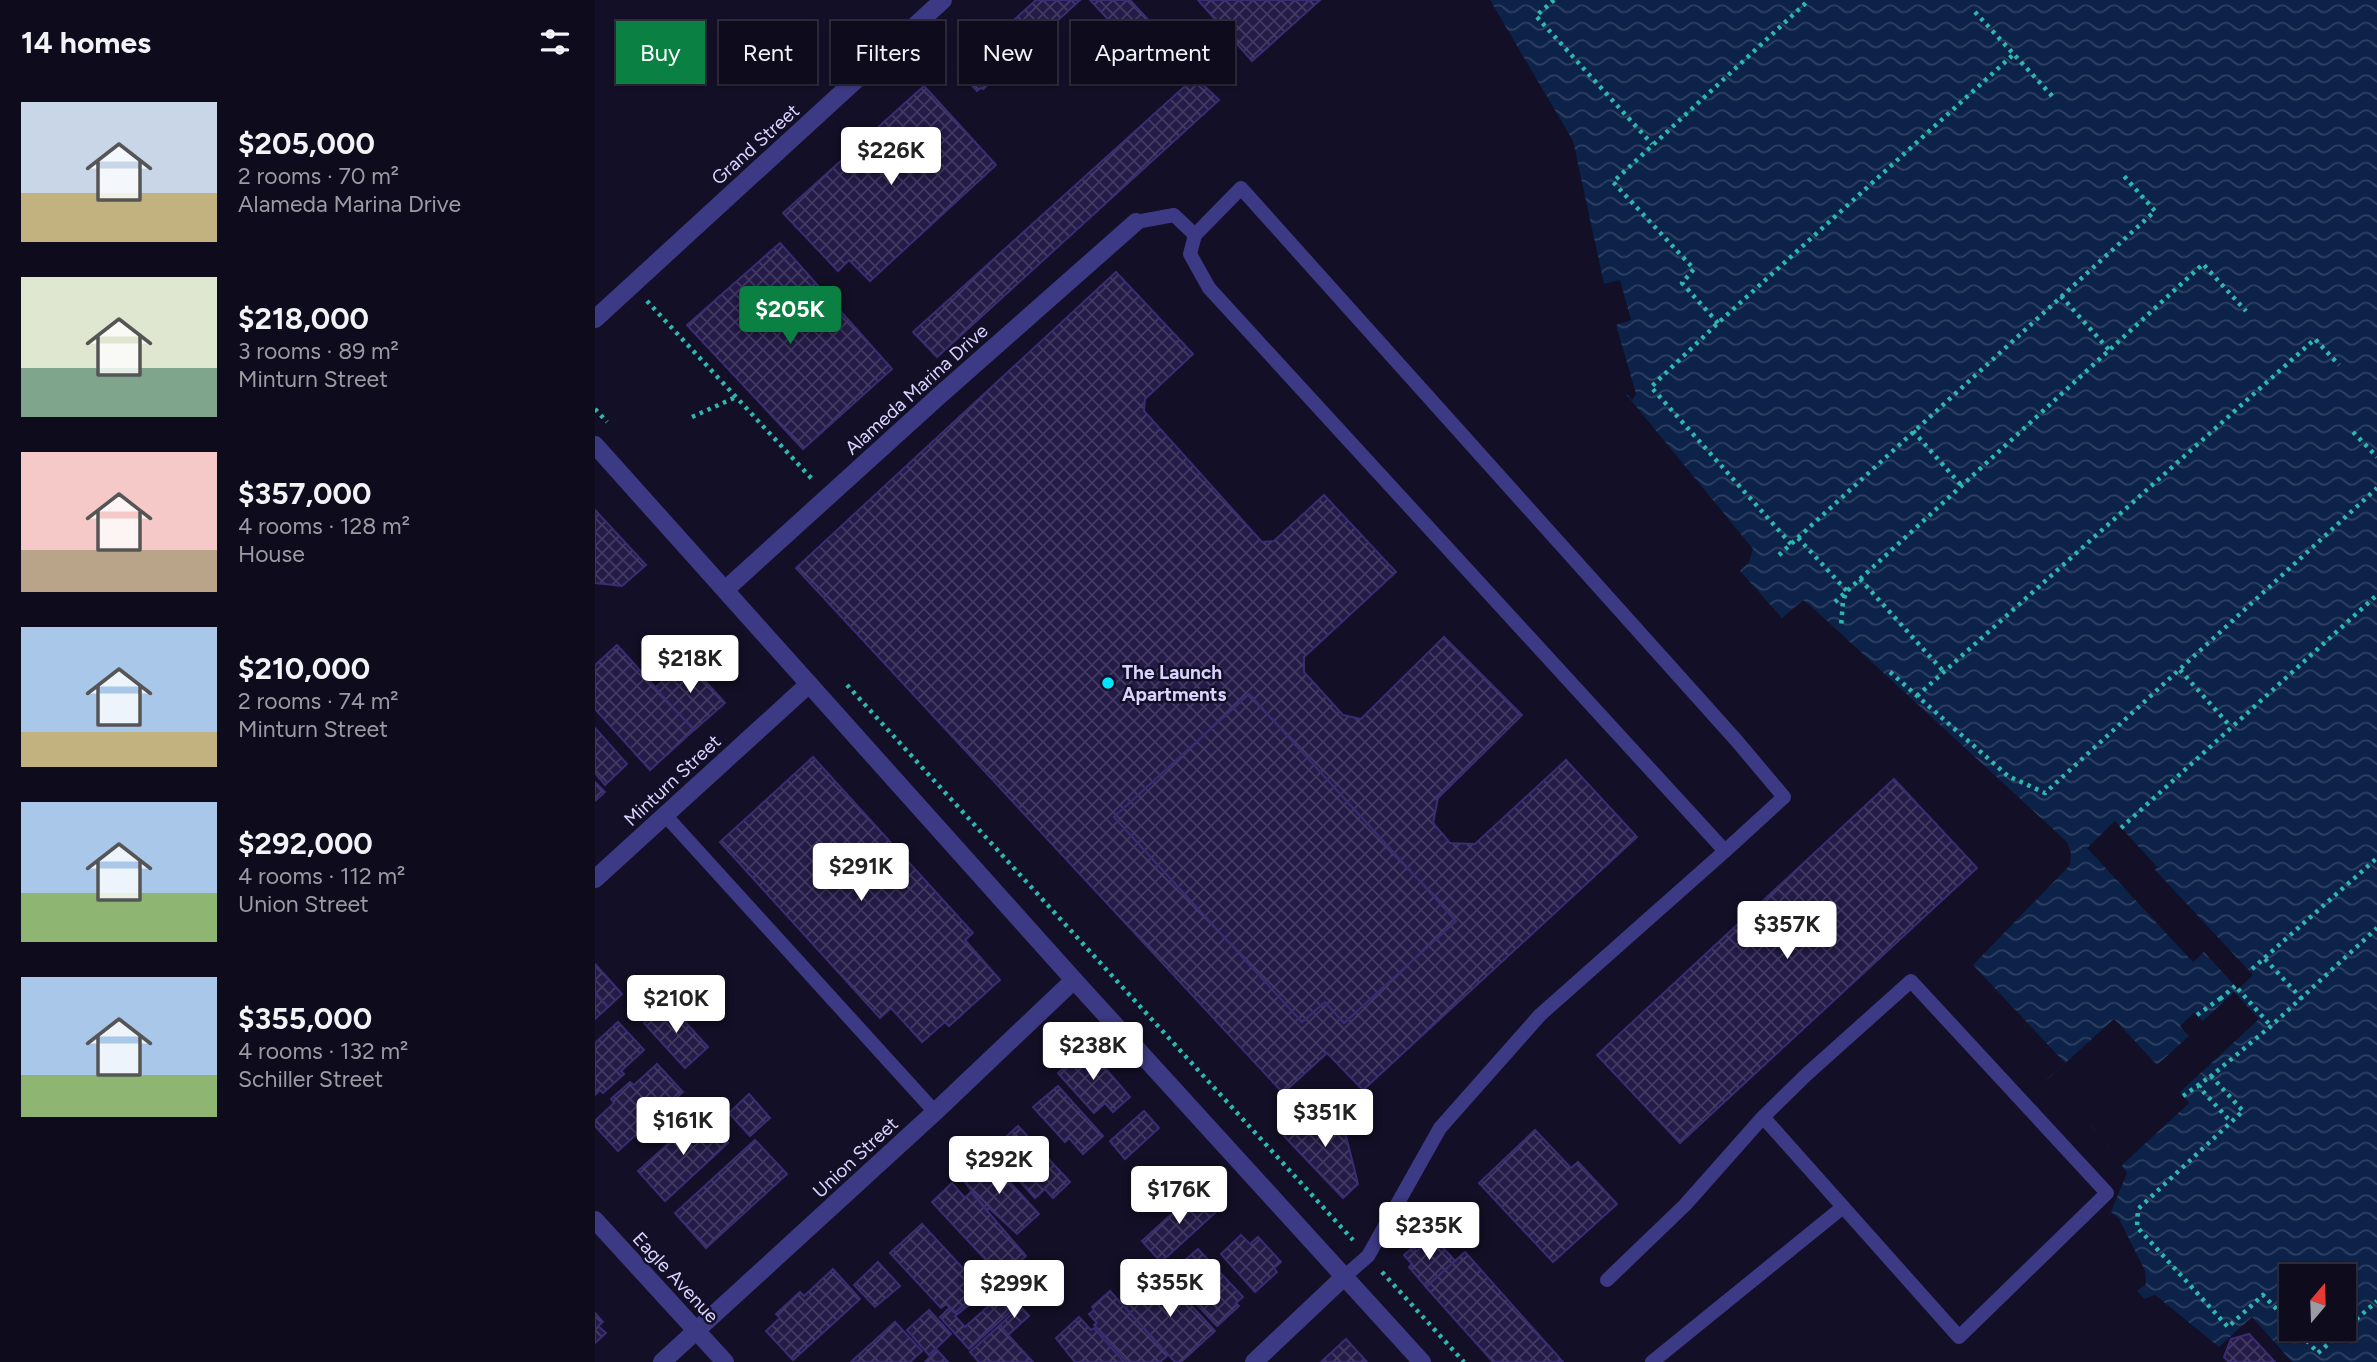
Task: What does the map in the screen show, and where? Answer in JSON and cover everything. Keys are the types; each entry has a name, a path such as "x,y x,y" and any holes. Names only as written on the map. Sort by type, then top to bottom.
{"street":[{"name":"Grand Street","path":"595,319 943,0"},
{"name":"Alameda Marina Drive","path":"725,590 1136,222"},
{"path":"595,445 1074,981 1422,1362"},
{"name":"Minturn Street","path":"595,879 809,684"},
{"name":"Union Street","path":"662,1362 1074,981"},
{"name":"Eagle Avenue","path":"595,1220 725,1362"},
{"path":"1254,1362 1345,1276"}],"lane":[{"path":"1345,1276 1368,1256 1440,1128 1540,1014 1725,850 1784,797 1736,740 1241,188 1195,235 1190,254 1209,288 1725,850"},
{"path":"1136,222 1174,215 1195,235"},
{"path":"665,815 935,1112"},
{"path":"1607,1280 1685,1205 1763,1117 1911,981 2108,1193 1959,1338 1763,1117"},
{"path":"1652,1362 1843,1207"}],"path":[{"path":"1554,0 1536,16 1652,144"},
{"path":"1718,323 1682,283 1694,269 1613,182 1809,0"},
{"path":"1975,12 2054,98"},
{"path":"1791,544 1651,387 2014,54"},
{"path":"1779,555 2155,211 2124,176"},
{"path":"1835,602 2203,264 2246,312"},
{"path":"632,285 827,497"},
{"path":"2061,296 2109,349"},
{"path":"1917,696 2315,339 2339,365"},
{"path":"692,417 736,397"},
{"path":"595,409 614,429"},
{"path":"1913,431 1961,485"},
{"path":"2353,432 2377,457"},
{"path":"1890,672 2008,776 2045,793 2377,488"},
{"path":"1798,538 1847,591"},
{"path":"1860,579 1944,672"},
{"path":"1841,627 1843,601 1847,591"},
{"path":"2121,828 2377,595"},
{"path":"2180,670 2231,727"},
{"path":"846,684 1464,1362"},
{"path":"2252,969 2377,858"},
{"path":"2231,1122 2199,1087 2302,999 2377,928"},
{"path":"2265,959 2302,999"},
{"path":"2197,1015 2236,987 2271,1026"},
{"path":"2213,1005 2221,998"},
{"path":"2183,1096 2211,1076"},
{"path":"2211,1076 2243,1111 2138,1209 2137,1227 2228,1327 2263,1294 2279,1311"},
{"path":"2356,1320 2377,1301"},
{"path":"2307,1341 2318,1353 2332,1341"}],"water":[{"path":"1470,0 2377,0 2377,1362 2204,1362 2096,1248 2127,1173 2122,1166 2124,1163 2083,1117 2064,1134 2029,1096 2065,1063 1973,965 2070,865 2071,853 2067,842 1803,600 1782,618 1740,571 1749,562 1753,549 1625,393 1572,217"}],"pier":[{"path":"1467,0 1490,0 1573,141 1604,284 1620,280 1631,320 1616,325 1636,394 1632,400 1626,393 1611,404 1569,218"},
{"path":"2115,821 2157,867 2155,870 2253,975 2238,989 2204,952 2193,962 2087,848"},
{"path":"2234,992 2259,1019 2180,1092 2189,1103 2124,1163 2083,1117 2064,1134 2029,1096 2114,1019 2157,1065 2189,1036 2180,1026 2194,1013 2203,1021"},
{"path":"2111,1212 2119,1219 2145,1271 2146,1284 2137,1291 2144,1299 2155,1295 2219,1347 2252,1317 2292,1362 2199,1362 2135,1293 2100,1263 2094,1252"}],"building":[{"path":"1036,0 1080,0 1057,21 1013,21"},
{"path":"1090,0 1130,0 1149,21 1110,21"},
{"path":"1198,0 1320,0 1252,61 1235,42 1235,21 1217,21"},
{"path":"970,84 988,84 983,89 977,91"},
{"path":"1187,84 1202,84 1219,100 937,357 913,332"},
{"path":"924,86 996,165 870,281 849,260 838,271 783,213"},
{"path":"780,243 892,369 803,449 687,325"},
{"name":"The Launch Apartments","path":"1116,272 1193,354 1145,399 1144,411 1262,542 1274,541 1324,495 1396,572 1304,657 1304,672 1343,715 1361,719 1444,637 1522,715 1438,798 1433,823 1450,843 1475,844 1566,760 1637,837 1363,1090 1327,1053 1283,1093 796,568","holes":["1249,694 1456,921 1344,1023 1325,1002 1302,1022 1114,817"]},
{"path":"595,510 646,565 622,586 595,583"},
{"path":"617,645 694,730 650,770 595,709 595,665"},
{"path":"686,660 725,703 694,730 655,688"},
{"path":"1249,694 1456,921 1344,1023 1325,1002 1302,1022 1114,817"},
{"path":"595,728 627,764 605,785 595,773"},
{"path":"813,757 973,933 965,940 1000,980 949,1026 945,1022 922,1042 891,1008 880,1018 720,842"},
{"path":"1894,779 1977,868 1680,1143 1597,1055"},
{"path":"595,782 605,792 595,801"},
{"path":"595,964 622,994 608,1007 595,992"},
{"path":"595,992 608,1007 595,1019"},
{"path":"667,1002 708,1047 685,1068 644,1023"},
{"path":"618,1022 644,1050 621,1071 624,1074 603,1093 600,1090 595,1095 595,1043"},
{"path":"1087,1047 1130,1097 1113,1112 1105,1103 1094,1113 1058,1073"},
{"path":"657,1064 683,1092 618,1151 595,1126 595,1121 614,1103 611,1099 630,1082 634,1085"},
{"path":"1058,1086 1103,1136 1083,1154 1069,1138 1065,1142 1033,1107"},
{"path":"749,1094 770,1118 750,1136 729,1113"},
{"path":"1319,1104 1345,1132 1358,1184 1343,1198 1284,1136"},
{"path":"1144,1111 1159,1128 1125,1159 1110,1141"},
{"path":"701,1114 728,1143 665,1201 638,1171"},
{"path":"1018,1126 1070,1182 1053,1198 1045,1189 1035,1198 991,1150"},
{"path":"1535,1130 1571,1168 1578,1162 1617,1204 1553,1262 1479,1183"},
{"path":"755,1140 787,1174 706,1248 675,1213"},
{"path":"980,1158 992,1172 997,1168 1039,1214 1017,1234 989,1208 987,1210 960,1176"},
{"path":"952,1183 965,1198 971,1192 1026,1256 1017,1264 1012,1259 997,1272 932,1202"},
{"path":"1198,1190 1217,1211 1161,1262 1142,1241"},
{"path":"922,1224 982,1289 955,1313 946,1304 941,1308 890,1253"},
{"path":"1241,1235 1250,1244 1258,1237 1281,1262 1274,1268 1277,1272 1255,1292 1221,1254"},
{"path":"1427,1242 1432,1247 1438,1242 1455,1261 1426,1287 1409,1267 1412,1264 1404,1255 1413,1247 1417,1251"},
{"path":"1198,1249 1243,1297 1236,1303 1239,1306 1217,1326 1172,1278 1187,1264 1184,1261"},
{"path":"1465,1252 1563,1362 1493,1362 1426,1287"},
{"path":"878,1262 900,1286 875,1307 854,1285"},
{"path":"989,1268 1021,1302 969,1349 940,1317 949,1308 955,1313 982,1289 974,1281","holes":["983,1294 992,1303 965,1327 955,1316"]},
{"path":"833,1269 860,1299 793,1360 766,1331 780,1318 776,1314 800,1292 804,1296"},
{"path":"1162,1274 1215,1331 1181,1362 1175,1362 1125,1308"},
{"path":"1110,1291 1168,1355 1160,1362 1127,1362 1094,1325 1097,1323 1089,1314 1094,1310 1092,1307"},
{"path":"1020,1306 1029,1316 1008,1335 1000,1325"},
{"path":"929,1310 951,1334 929,1355 907,1330"},
{"path":"595,1313 603,1322 598,1326 606,1333 595,1343"},
{"path":"1079,1317 1091,1330 1094,1328 1124,1362 1075,1362 1056,1338"},
{"path":"895,1322 922,1351 910,1362 851,1362"},
{"path":"1000,1325 1033,1362 979,1362 970,1352"},
{"path":"2249,1334 2275,1362 2229,1362 2224,1357 2231,1339"},
{"path":"1346,1339 1367,1362 1321,1362"},
{"path":"937,1350 948,1362 925,1362"}],"place":[{"name":"The Launch Apartments","path":"1108,683"}]}
